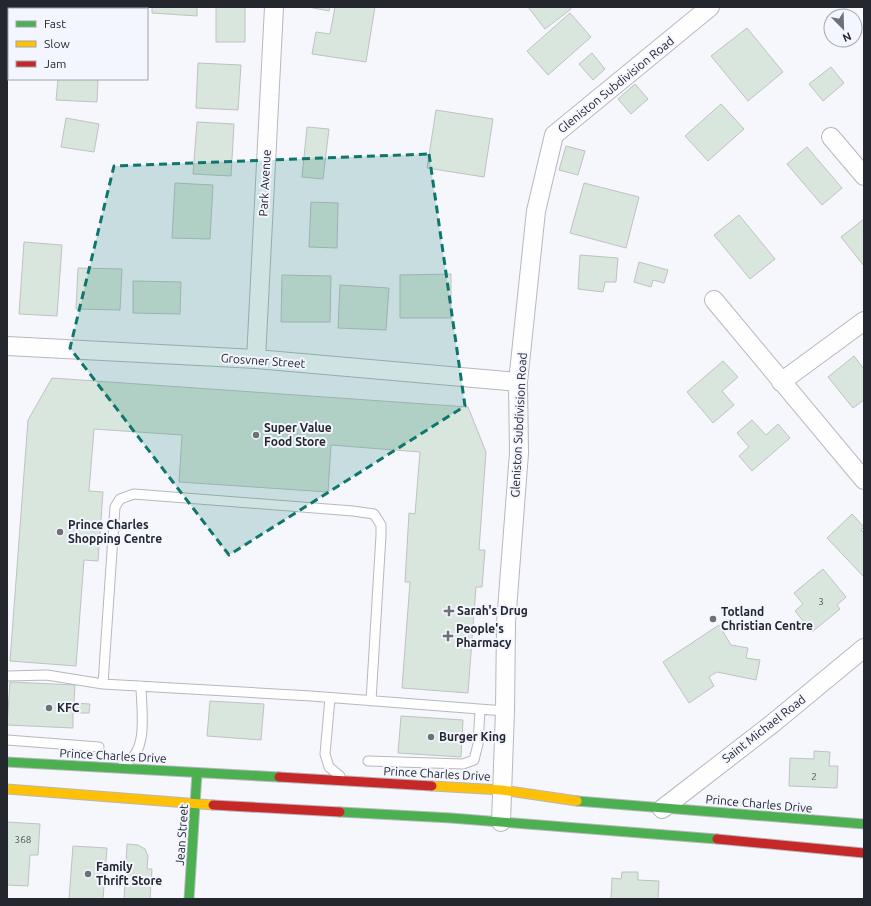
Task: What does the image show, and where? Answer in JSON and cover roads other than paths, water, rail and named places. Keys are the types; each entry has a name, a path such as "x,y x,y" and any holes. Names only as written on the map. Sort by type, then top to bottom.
{"main road":[{"name":"Prince Charles Drive","path":"7,762 502,790 568,800 864,824"},
{"name":"Jean Street","path":"189,899 197,773"},
{"path":"7,789 196,804 631,831 864,853"}],"street":[{"name":"Park Avenue","path":"256,359 274,7"},
{"name":"Gleniston Subdivision Road","path":"501,822 505,711 506,623 519,453 518,382 536,211 554,135 710,7"},
{"path":"7,62 8,49"},
{"path":"831,137 864,176"},
{"path":"714,300 864,480"},
{"path":"781,382 864,321"},
{"name":"Grosvner Street","path":"7,346 256,359 518,382"},
{"name":"Saint Michael Road","path":"662,808 772,724 864,648"}],"lane":[{"path":"103,684 115,507 120,499 134,494 374,514 381,525 381,535 371,701"},
{"path":"7,676 47,675 103,684 330,698 505,711"},
{"path":"111,769 126,763 139,748 142,735 141,686"},
{"path":"330,698 325,754 329,767 337,775 352,782"},
{"path":"368,761 463,764 474,760 478,744 480,710"},
{"path":"7,740 99,747"}],"place":[{"name":"Super Value Food Store","path":"256,435"},
{"name":"Prince Charles Shopping Centre","path":"60,532"},
{"name":"Sarah's Drug","path":"449,611"},
{"name":"Totland Christian Centre","path":"713,619"},
{"name":"People's Pharmacy","path":"448,636"},
{"name":"KFC","path":"49,708"},
{"name":"Burger King","path":"431,737"},
{"name":"Family Thrift Store","path":"88,874"}]}
